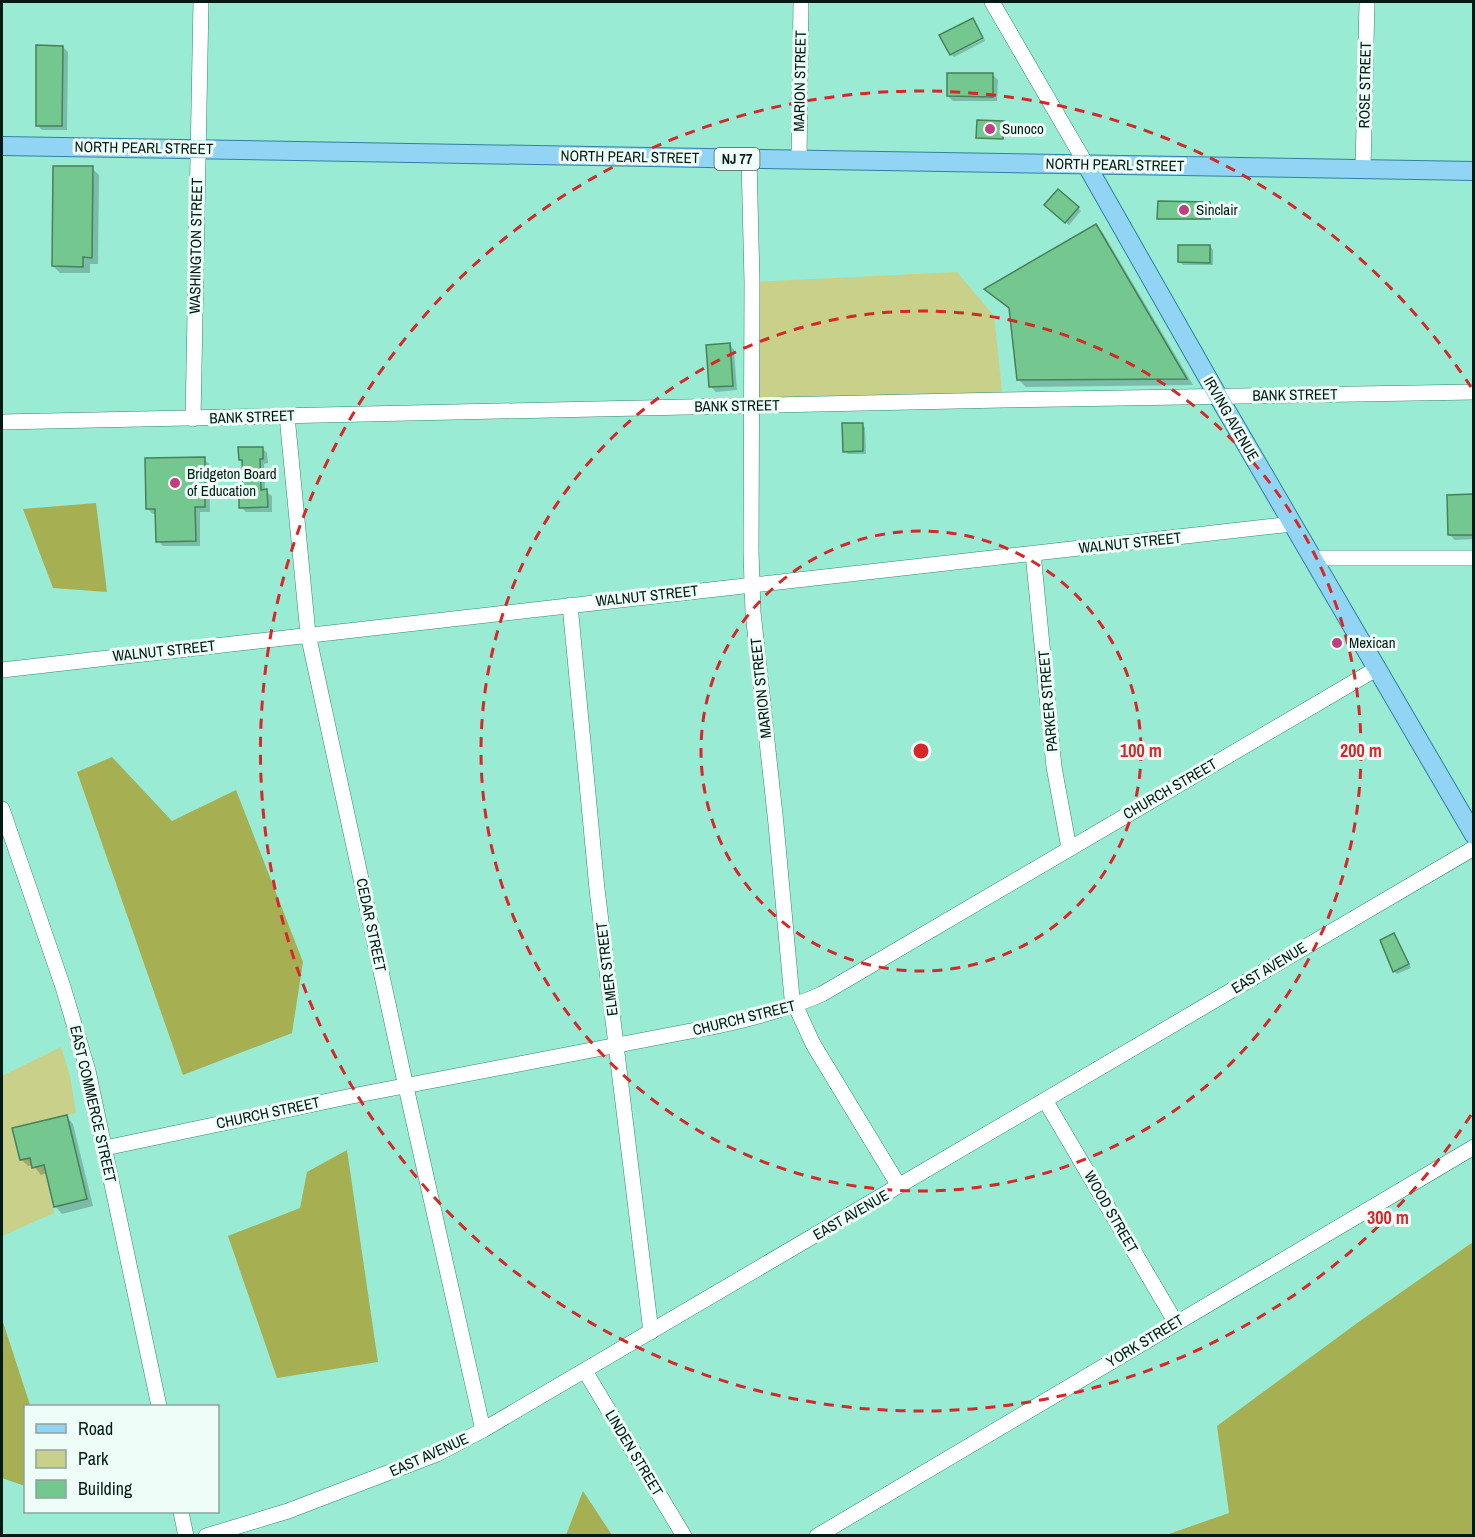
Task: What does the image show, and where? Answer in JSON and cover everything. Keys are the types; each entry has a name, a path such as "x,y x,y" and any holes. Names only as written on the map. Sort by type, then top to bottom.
{"main road":[{"name":"NORTH PEARL STREET","path":"2,146 1473,171"},
{"name":"IRVING AVENUE","path":"1086,164 1473,835"}],"street":[{"name":"WASHINGTON STREET","path":"193,419 201,2"},
{"name":"MARION STREET","path":"799,160 801,2"},
{"name":"IRVING AVENUE","path":"992,2 1086,164"},
{"name":"ROSE STREET","path":"1364,168 1367,2"},
{"name":"MARION STREET","path":"749,159 752,282 753,612 792,998 813,1044 899,1186"},
{"name":"BANK STREET","path":"2,422 1473,392"},
{"name":"CEDAR STREET","path":"287,416 308,634 483,1430"},
{"name":"WALNUT STREET","path":"2,670 1292,524"},
{"name":"PARKER STREET","path":"1033,553 1054,767 1069,848"},
{"path":"1313,558 1473,558"},
{"name":"ELMER STREET","path":"570,605 597,890 651,1332"},
{"name":"CHURCH STREET","path":"105,1148 336,1099 616,1047 745,1020 795,1006 822,994 1376,669"},
{"name":"EAST COMMERCE STREET","path":"2,809 63,987 88,1071 159,1405"},
{"name":"EAST AVENUE","path":"206,1536 299,1507 437,1454 483,1430 1473,848"},
{"name":"WOOD STREET","path":"1045,1100 1176,1323"},
{"name":"YORK STREET","path":"817,1536 1473,1147"},
{"name":"LINDEN STREET","path":"585,1371 684,1536"},
{"path":"181,1513 186,1536"}],"green space":[{"path":"957,272 994,316 1003,400 751,405 752,282"},
{"path":"96,503 107,592 53,588 23,509"},
{"path":"112,757 172,821 236,790 303,962 292,1033 183,1075 77,772"},
{"path":"61,1047 70,1076 76,1113 12,1128 20,1160 30,1158 32,1168 44,1165 54,1213 2,1236 2,1076"},
{"path":"347,1150 378,1362 277,1378 228,1236 300,1208 307,1172"},
{"path":"1473,1242 1473,1535 1166,1535 1229,1513 1217,1426 1360,1321"},
{"path":"2,1319 30,1405 24,1405 24,1486 2,1478"},
{"path":"583,1491 612,1535 566,1535"}],"building":[{"path":"973,18 983,38 950,55 939,35"},
{"path":"36,45 63,46 62,126 36,126"},
{"path":"947,73 993,73 993,97 947,96"},
{"name":"Sunoco","path":"977,120 1004,121 1003,139 976,138"},
{"path":"53,166 93,166 92,258 83,257 83,267 52,266"},
{"path":"1058,189 1079,207 1065,223 1044,205"},
{"name":"Sinclair","path":"1158,201 1210,202 1210,219 1157,219"},
{"path":"1096,224 1187,379 1017,380 1009,308 984,289"},
{"path":"1178,245 1210,245 1210,263 1178,262"},
{"path":"730,343 733,386 709,387 706,345"},
{"path":"842,423 863,423 863,451 843,452"},
{"path":"238,447 263,447 263,459 260,459 261,490 267,489 268,507 239,508 239,491 243,491 242,460 239,460"},
{"name":"Bridgeton Board of Education","path":"205,457 205,507 195,507 196,541 156,542 155,509 146,509 145,458"},
{"path":"1473,494 1473,535 1448,535 1447,495"},
{"path":"1394,933 1409,964 1393,972 1380,940"},
{"path":"67,1115 87,1199 54,1207 44,1165 32,1168 30,1158 20,1160 12,1128"}],"place":[{"name":"Sunoco","path":"990,129"},
{"name":"Sinclair","path":"1184,210"},
{"name":"Bridgeton Board of Education","path":"175,483"},
{"name":"Mexican","path":"1337,643"}]}
